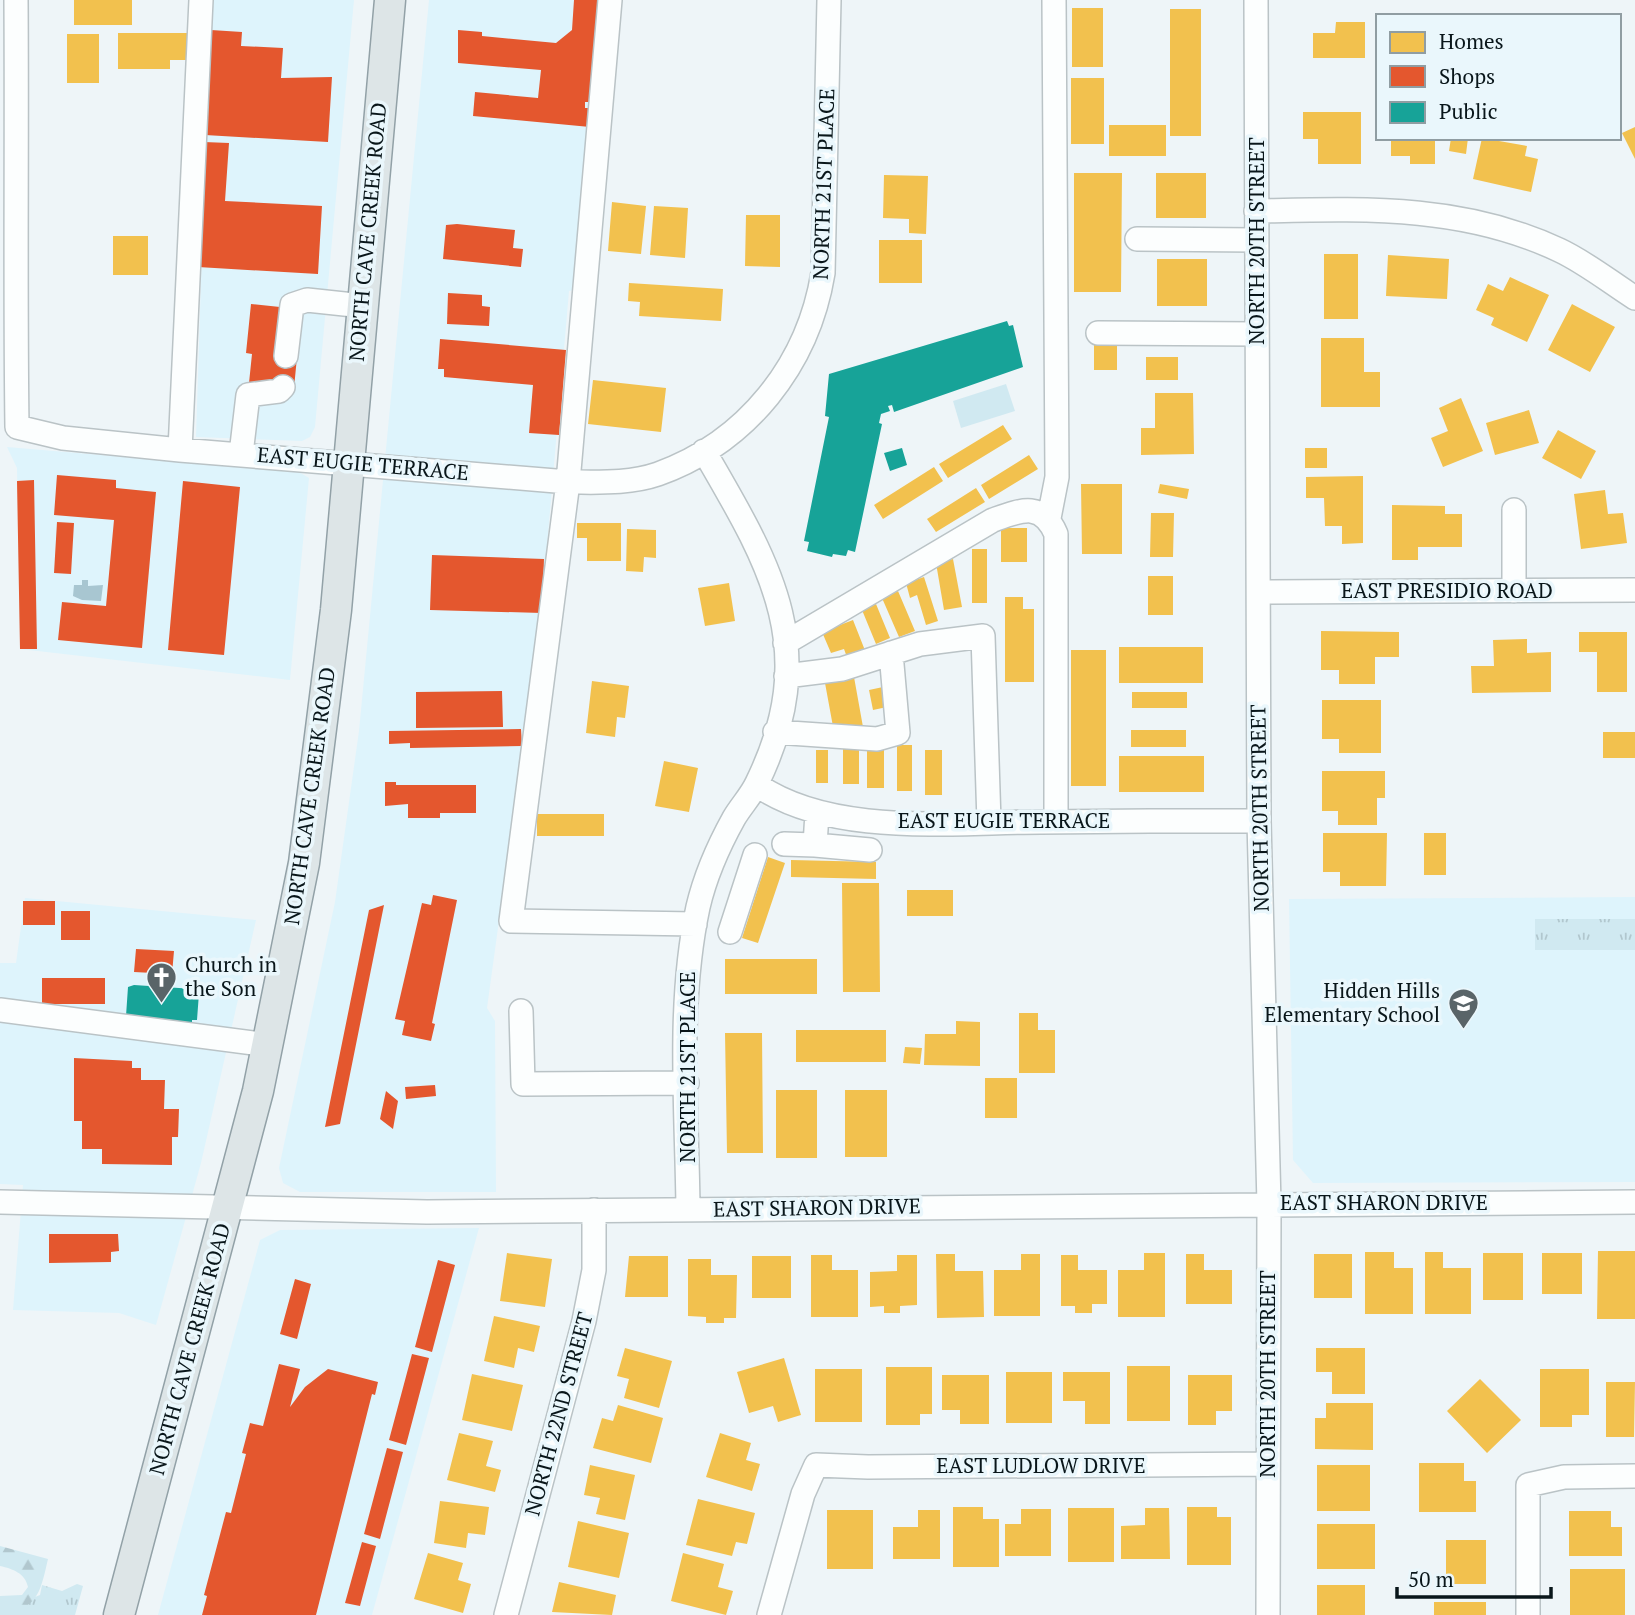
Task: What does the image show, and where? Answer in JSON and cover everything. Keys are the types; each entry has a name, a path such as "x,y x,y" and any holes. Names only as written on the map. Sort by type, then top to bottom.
{"main road":[{"name":"NORTH CAVE CREEK ROAD","path":"119,1615 268,1045 310,829 336,610 390,0"}],"street":[{"name":"EAST EUGIE TERRACE","path":"16,0 17,218 14,255 17,427 63,438 180,450 568,482 618,482 657,474 704,451"},
{"path":"180,450 201,0"},
{"path":"610,0 568,482 511,922 695,923"},
{"name":"NORTH 21ST PLACE","path":"688,1209 686,1016 689,956 695,923 707,881 735,816 757,785 785,698 786,676 783,615 771,574 704,451 748,420 784,376 804,343 816,310 823,273 829,0"},
{"path":"1054,0 1057,477 1049,518 1056,534 1056,822"},
{"name":"NORTH 20TH STREET","path":"1256,0 1259,821 1269,1204 1268,1615"},
{"path":"1256,211 1415,210 1468,218 1560,250 1635,298"},
{"path":"1137,239 1256,240"},
{"path":"286,356 292,305 307,300 363,306"},
{"path":"1098,333 1257,334"},
{"path":"241,454 248,395 279,391 283,387"},
{"path":"1514,510 1514,590"},
{"path":"785,642 993,520 1017,512 1039,512 1049,518"},
{"name":"EAST PRESIDIO ROAD","path":"1260,592 1635,590"},
{"path":"786,676 842,669 920,643 983,636 989,822"},
{"path":"775,732 877,739 898,733 891,653"},
{"name":"EAST EUGIE TERRACE","path":"757,785 779,800 817,813 880,821 1259,821"},
{"path":"816,845 817,813"},
{"path":"784,844 870,850"},
{"path":"730,932 755,855"},
{"path":"707,881 743,892"},
{"path":"0,1010 268,1045"},
{"path":"521,1011 523,1084 687,1083"},
{"name":"EAST SHARON DRIVE","path":"0,1202 416,1212 1635,1202"},
{"name":"NORTH 22ND STREET","path":"506,1615 584,1321 594,1270 594,1210"},
{"name":"EAST LUDLOW DRIVE","path":"769,1615 803,1494 816,1465 868,1467 1267,1464"},
{"path":"1528,1615 1528,1485 1563,1477 1635,1476"}],"shaded area":[{"path":"210,0 354,0 315,427 310,437 302,441 196,437"},
{"path":"429,0 603,0 574,290 569,291 541,615 487,1008 495,1021 496,1192 300,1192 283,1183 279,1168 335,902 359,731"},
{"path":"7,447 299,472 309,478 290,680 20,649 17,468"},
{"path":"82,580 88,580 88,586 103,585 101,601 82,600 73,596 74,585 82,585"},
{"name":"Hidden Hills Elementary School","path":"1635,897 1635,1182 1313,1183 1293,1160 1289,899"},
{"path":"25,898 256,920 201,1163 156,1325 119,1313 13,1310 23,1185 0,1184 0,963 16,963"},
{"path":"479,1228 372,1615 158,1615 260,1240 280,1230"}],"green space":[{"path":"1006,384 1015,411 961,428 953,401"},
{"path":"1535,919 1635,919 1635,950 1535,950"},
{"path":"0,1546 48,1559 36,1597 23,1608 13,1611 0,1611 0,1596 22,1595 28,1587 21,1575 0,1566"},
{"path":"77,1584 83,1586 75,1615 0,1615 0,1611 40,1595 42,1585 62,1591"}],"building: Homes":[{"path":"74,0 132,0 132,25 74,25"},
{"path":"1072,8 1103,8 1103,67 1072,67"},
{"path":"1170,9 1201,9 1201,136 1170,136"},
{"path":"1336,22 1365,22 1365,58 1313,58 1313,33 1335,33"},
{"path":"118,33 189,33 189,60 170,60 170,69 118,69"},
{"path":"67,34 99,34 99,83 67,83"},
{"path":"1071,78 1104,78 1104,144 1071,144"},
{"path":"1303,112 1361,112 1361,164 1318,164 1318,139 1303,139"},
{"path":"1109,125 1166,125 1166,156 1109,156"},
{"path":"1635,127 1635,159 1622,133"},
{"path":"1391,140 1435,140 1435,164 1410,164 1410,156 1391,156"},
{"path":"1451,140 1468,140 1466,154 1449,151"},
{"path":"1482,140 1527,146 1525,156 1538,159 1531,192 1473,179"},
{"path":"1074,173 1122,173 1121,292 1074,292"},
{"path":"1156,173 1206,173 1206,218 1156,218"},
{"path":"884,175 928,176 926,234 909,233 909,219 883,218"},
{"path":"612,202 646,206 641,254 608,251"},
{"path":"654,206 688,208 685,258 650,255"},
{"path":"746,215 780,215 780,267 745,266"},
{"path":"113,236 148,236 148,275 113,275"},
{"path":"879,240 922,240 922,283 879,283"},
{"path":"1324,254 1358,254 1358,319 1324,319"},
{"path":"1388,255 1449,259 1447,299 1386,296"},
{"path":"1157,259 1207,259 1207,306 1157,306"},
{"path":"1510,277 1549,295 1527,342 1491,325 1494,318 1476,310 1488,284 1503,291"},
{"path":"629,283 723,289 721,321 639,316 640,302 628,301"},
{"path":"1572,304 1615,327 1590,372 1548,350"},
{"path":"1094,338 1117,338 1117,370 1094,370"},
{"path":"1321,338 1364,338 1364,372 1380,372 1380,407 1321,407"},
{"path":"1146,357 1178,357 1178,380 1146,380"},
{"path":"593,380 666,388 661,432 588,424"},
{"path":"1155,393 1193,393 1194,454 1141,455 1141,428 1155,428"},
{"path":"1461,398 1483,451 1443,467 1431,438 1448,431 1439,408"},
{"path":"1529,410 1539,443 1495,455 1486,423"},
{"path":"1003,425 1012,439 948,478 939,464"},
{"path":"1558,430 1596,451 1581,479 1542,458"},
{"path":"1305,448 1327,448 1327,468 1305,468"},
{"path":"1029,455 1038,469 989,499 981,485"},
{"path":"934,467 943,481 883,519 874,505"},
{"path":"1363,476 1363,543 1342,544 1342,526 1325,526 1324,498 1306,498 1306,477"},
{"path":"1081,484 1122,484 1122,554 1082,554"},
{"path":"1160,484 1189,489 1187,499 1158,493"},
{"path":"976,488 985,502 936,532 927,519"},
{"path":"1605,490 1608,514 1623,513 1627,543 1581,549 1574,494"},
{"path":"1392,505 1445,506 1445,514 1462,514 1462,547 1418,547 1418,560 1392,560"},
{"path":"1151,513 1174,513 1173,557 1150,557"},
{"path":"577,523 621,523 621,561 587,561 587,538 577,538"},
{"path":"1001,528 1027,528 1027,562 1001,562"},
{"path":"627,529 656,530 656,558 644,557 643,572 626,571"},
{"path":"972,549 987,549 987,603 972,603"},
{"path":"953,559 962,607 944,610 936,563"},
{"path":"1148,576 1173,576 1173,615 1148,615"},
{"path":"924,577 938,621 926,625 917,595 910,598 906,583"},
{"path":"729,583 735,621 705,626 698,588"},
{"path":"898,591 915,631 899,637 882,598"},
{"path":"1005,597 1023,597 1023,609 1034,609 1034,682 1005,682"},
{"path":"876,604 890,638 876,644 862,610"},
{"path":"853,620 866,653 848,660 844,649 831,653 822,632"},
{"path":"1321,631 1399,632 1399,657 1375,657 1375,684 1339,684 1339,670 1321,670"},
{"path":"1579,632 1627,632 1627,692 1597,692 1597,652 1579,652"},
{"path":"1527,639 1527,653 1551,652 1551,692 1472,693 1471,666 1494,666 1493,640"},
{"path":"1119,647 1203,647 1203,683 1119,683"},
{"path":"1071,650 1106,650 1106,786 1071,786"},
{"path":"854,677 863,727 834,732 825,683"},
{"path":"592,681 629,686 625,718 617,717 615,737 586,733"},
{"path":"883,687 887,707 873,710 869,690"},
{"path":"1132,692 1187,692 1187,708 1132,708"},
{"path":"1322,700 1381,700 1381,753 1339,753 1339,739 1322,739"},
{"path":"1131,730 1186,730 1186,747 1131,747"},
{"path":"1603,732 1635,732 1635,758 1603,758"},
{"path":"867,745 884,745 884,788 867,788"},
{"path":"897,745 912,745 912,791 897,791"},
{"path":"843,748 859,748 859,784 843,784"},
{"path":"816,750 828,750 828,783 816,783"},
{"path":"925,750 942,750 942,795 925,795"},
{"path":"1119,756 1204,756 1204,792 1119,792"},
{"path":"664,761 698,768 689,812 655,806"},
{"path":"1322,771 1385,771 1385,798 1377,798 1377,825 1338,825 1338,811 1322,811"},
{"path":"537,814 604,814 604,836 537,836"},
{"path":"1323,833 1387,833 1386,886 1340,886 1340,872 1323,872"},
{"path":"1424,833 1446,833 1446,875 1424,875"},
{"path":"768,857 785,863 758,943 742,938"},
{"path":"791,860 876,862 876,879 791,877"},
{"path":"842,883 879,883 880,992 843,992"},
{"path":"907,890 953,890 953,916 907,916"},
{"path":"725,959 817,959 817,994 725,994"},
{"path":"1019,1013 1038,1013 1038,1030 1055,1030 1055,1073 1019,1073"},
{"path":"956,1021 980,1022 980,1066 924,1065 925,1034 956,1034"},
{"path":"796,1030 886,1030 886,1062 796,1062"},
{"path":"725,1033 762,1033 763,1153 727,1153"},
{"path":"905,1047 922,1048 920,1064 903,1063"},
{"path":"985,1078 1017,1078 1017,1118 985,1118"},
{"path":"776,1090 817,1090 817,1158 776,1158"},
{"path":"845,1090 887,1090 887,1157 845,1157"},
{"path":"1598,1251 1635,1251 1635,1319 1597,1319"},
{"path":"1365,1252 1394,1252 1394,1268 1413,1268 1413,1314 1365,1314"},
{"path":"1425,1252 1443,1252 1443,1268 1471,1268 1471,1314 1425,1314"},
{"path":"507,1253 552,1259 545,1307 500,1301"},
{"path":"1144,1253 1165,1253 1165,1317 1118,1317 1118,1270 1144,1270"},
{"path":"1483,1253 1523,1253 1523,1300 1483,1300"},
{"path":"1542,1253 1582,1253 1582,1294 1542,1294"},
{"path":"936,1254 955,1254 955,1271 983,1271 984,1317 937,1318"},
{"path":"1021,1254 1040,1254 1040,1316 994,1316 994,1270 1021,1270"},
{"path":"1186,1254 1204,1254 1204,1270 1232,1270 1232,1304 1186,1304"},
{"path":"1314,1254 1352,1254 1352,1298 1314,1298"},
{"path":"811,1255 832,1255 832,1270 858,1270 858,1317 811,1317"},
{"path":"897,1255 917,1255 917,1305 900,1306 900,1313 884,1313 884,1306 870,1307 870,1272 897,1271"},
{"path":"1061,1255 1078,1255 1078,1270 1107,1270 1107,1304 1092,1304 1092,1313 1075,1313 1075,1306 1061,1306"},
{"path":"629,1256 668,1256 668,1297 625,1297"},
{"path":"752,1256 791,1256 791,1298 752,1298"},
{"path":"688,1259 711,1259 711,1275 737,1275 736,1318 724,1318 724,1323 706,1323 706,1317 688,1316"},
{"path":"494,1316 540,1326 534,1352 518,1348 514,1368 484,1361"},
{"path":"625,1348 672,1361 659,1408 624,1398 629,1379 617,1376"},
{"path":"1316,1348 1365,1348 1365,1394 1332,1394 1332,1372 1316,1372"},
{"path":"784,1358 801,1415 778,1422 773,1406 749,1413 737,1372"},
{"path":"1127,1366 1170,1366 1170,1421 1127,1421"},
{"path":"886,1367 932,1367 932,1414 920,1414 920,1425 886,1425"},
{"path":"815,1369 862,1369 862,1422 815,1422"},
{"path":"1540,1369 1589,1369 1589,1415 1572,1415 1572,1427 1540,1427"},
{"path":"1006,1372 1052,1372 1052,1423 1006,1423"},
{"path":"1063,1372 1110,1372 1110,1424 1085,1424 1085,1401 1063,1401"},
{"path":"472,1374 523,1385 512,1431 462,1420"},
{"path":"942,1375 989,1375 989,1424 960,1424 960,1410 942,1410"},
{"path":"1188,1375 1232,1375 1232,1411 1216,1411 1216,1425 1188,1425"},
{"path":"1480,1379 1521,1420 1487,1453 1447,1411"},
{"path":"1606,1382 1635,1382 1634,1437 1606,1437"},
{"path":"1326,1403 1373,1403 1373,1450 1315,1449 1315,1418 1326,1418"},
{"path":"618,1405 663,1418 651,1463 593,1448 602,1418 613,1421"},
{"path":"459,1433 493,1441 486,1466 501,1470 495,1492 447,1480"},
{"path":"720,1433 751,1443 746,1460 760,1464 752,1491 706,1477"},
{"path":"1419,1463 1464,1463 1464,1481 1476,1481 1476,1512 1419,1512"},
{"path":"590,1465 635,1475 625,1520 596,1514 600,1498 584,1495"},
{"path":"1317,1465 1370,1465 1370,1511 1317,1511"},
{"path":"698,1499 755,1513 747,1544 736,1542 732,1556 686,1545"},
{"path":"440,1501 489,1507 485,1535 468,1533 466,1548 434,1543"},
{"path":"953,1507 983,1507 983,1519 999,1519 999,1567 953,1567"},
{"path":"1187,1507 1217,1507 1217,1517 1231,1517 1231,1565 1187,1565"},
{"path":"1068,1508 1114,1508 1114,1562 1068,1562"},
{"path":"1145,1508 1169,1508 1170,1559 1121,1559 1121,1526 1145,1525"},
{"path":"1021,1509 1051,1509 1051,1556 1005,1556 1005,1524 1021,1524"},
{"path":"827,1510 873,1510 873,1569 827,1569"},
{"path":"918,1510 940,1510 940,1559 893,1559 893,1527 918,1527"},
{"path":"1569,1511 1611,1511 1611,1527 1622,1527 1622,1556 1569,1556"},
{"path":"578,1521 629,1533 619,1578 568,1567"},
{"path":"1317,1524 1375,1524 1375,1569 1317,1569"},
{"path":"1446,1540 1486,1540 1486,1584 1446,1584"},
{"path":"428,1553 463,1563 458,1580 471,1584 463,1613 414,1599"},
{"path":"683,1553 724,1564 718,1587 733,1591 726,1615 671,1601"},
{"path":"1570,1569 1625,1569 1625,1615 1570,1615"},
{"path":"559,1582 616,1595 612,1615 552,1612"},
{"path":"1317,1585 1365,1585 1365,1615 1317,1615"},
{"path":"1434,1602 1486,1602 1486,1615 1434,1615"}],"building: Shops":[{"path":"574,0 601,0 592,102 585,102 585,108 592,108 590,127 473,116 475,92 538,98 541,70 458,63 458,30 482,32 482,36 556,43 572,30"},
{"path":"211,30 242,32 241,46 283,48 281,78 332,77 328,142 205,135"},
{"path":"204,142 229,143 225,201 322,206 318,274 198,267"},
{"path":"446,225 515,230 513,248 523,249 521,267 443,259"},
{"path":"448,293 482,295 482,306 490,307 489,326 447,324"},
{"path":"251,304 280,307 275,355 297,357 294,388 249,383 252,354 246,353"},
{"path":"440,339 566,350 559,435 529,433 533,385 444,377 444,369 438,369"},
{"path":"57,475 116,480 116,488 156,492 142,648 58,640 62,602 106,606 114,520 54,515"},
{"path":"34,480 37,649 20,649 17,481"},
{"path":"183,481 240,487 224,655 168,650"},
{"path":"57,522 74,523 71,574 54,573"},
{"path":"432,555 544,559 542,613 430,610"},
{"path":"502,691 503,727 416,728 416,692"},
{"path":"521,729 522,746 410,748 410,743 389,744 389,731"},
{"path":"385,782 396,782 396,785 476,785 476,813 440,813 440,818 408,818 408,804 385,806"},
{"path":"433,895 457,900 432,1023 435,1024 431,1041 402,1035 405,1021 395,1019 422,903 431,905"},
{"path":"23,901 55,901 55,925 23,925"},
{"path":"384,905 340,1124 325,1127 369,910"},
{"path":"61,911 90,911 90,940 61,940"},
{"path":"136,949 174,951 172,974 134,972"},
{"path":"42,978 105,978 105,1004 42,1004"},
{"path":"74,1058 132,1061 132,1068 141,1068 141,1080 165,1080 164,1109 179,1109 178,1137 172,1137 172,1165 102,1164 102,1149 82,1149 82,1121 74,1121"},
{"path":"435,1085 436,1096 406,1099 405,1087"},
{"path":"386,1091 398,1101 393,1129 380,1119"},
{"path":"49,1234 118,1234 119,1251 111,1252 111,1262 49,1263"},
{"path":"438,1260 455,1265 432,1352 415,1347"},
{"path":"295,1279 311,1284 297,1339 280,1334"},
{"path":"412,1354 429,1358 406,1445 389,1440"},
{"path":"279,1364 300,1369 290,1407 305,1387 328,1369 378,1382 375,1395 372,1394 316,1615 202,1615 207,1596 204,1595 226,1512 231,1513 246,1454 242,1453 250,1423 263,1426"},
{"path":"387,1448 403,1452 380,1539 364,1534"},
{"path":"362,1542 376,1546 360,1606 345,1603"}],"building: Public":[{"path":"1007,321 1009,326 1013,325 1023,367 894,412 892,405 888,406 890,411 881,414 879,423 882,424 855,552 848,550 846,556 833,554 832,557 807,551 809,542 804,541 829,417 825,416 829,374"},
{"path":"902,448 907,465 890,471 884,453"},
{"name":"Church in the Son","path":"134,985 194,989 194,992 199,993 197,1020 192,1020 192,1023 132,1020 126,1016 128,987"}],"place":[{"name":"Church in the Son","path":"162,1004"},
{"name":"Hidden Hills Elementary School","path":"1463,1030"}]}
